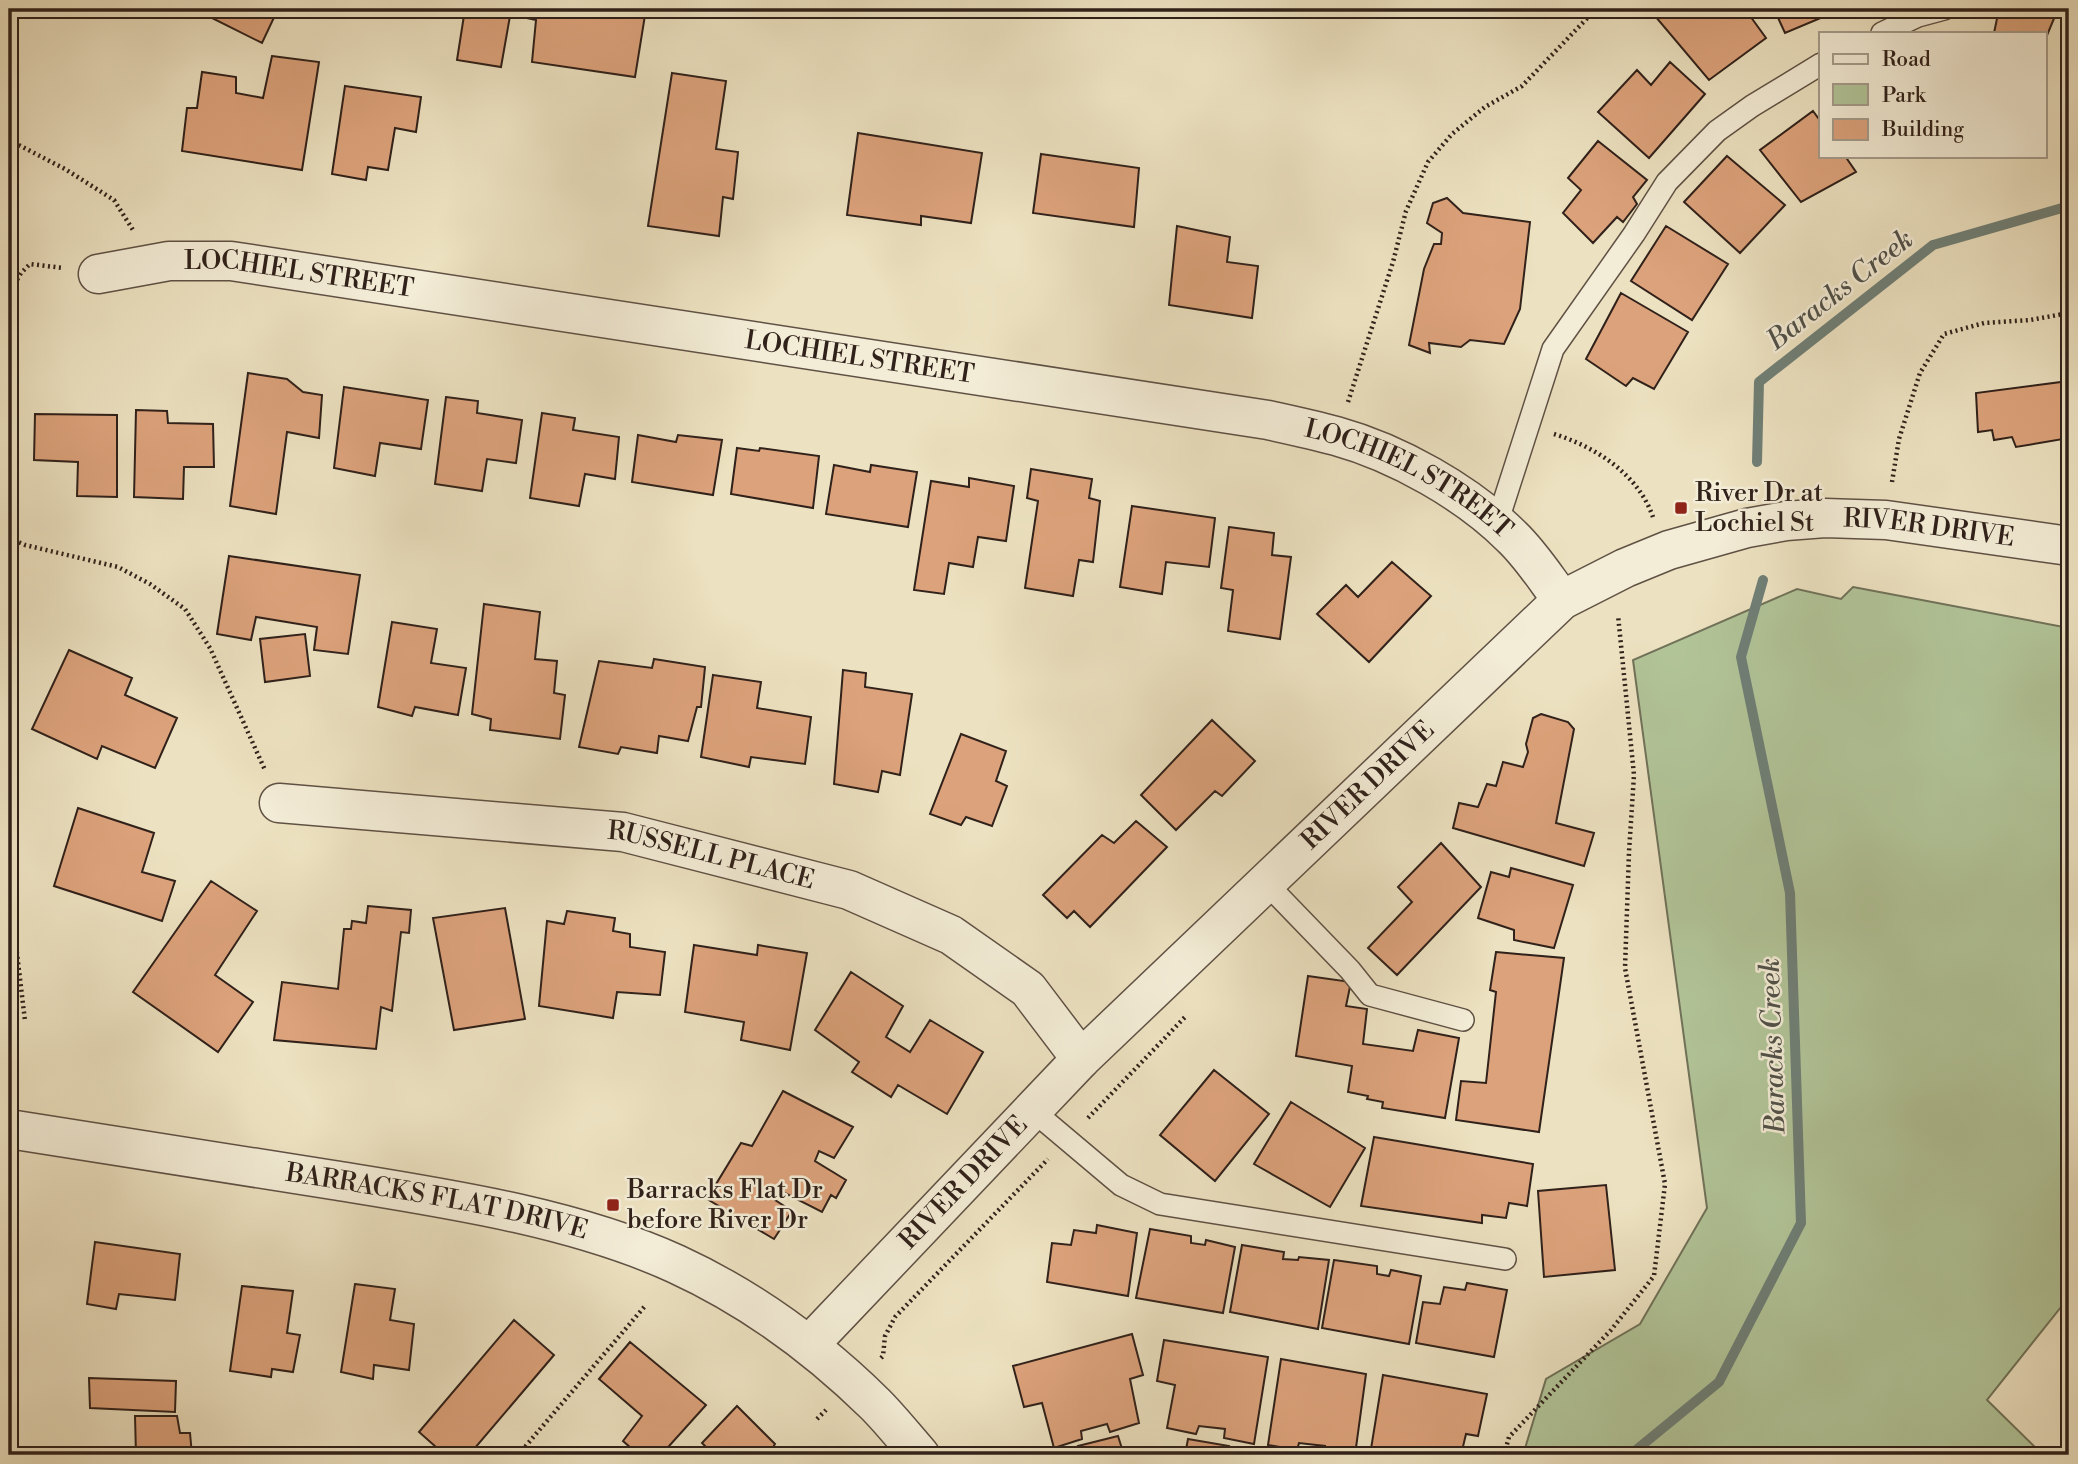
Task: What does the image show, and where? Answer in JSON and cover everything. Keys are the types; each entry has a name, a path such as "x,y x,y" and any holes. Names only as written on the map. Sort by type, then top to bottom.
{"street":[{"name":"LOCHIEL STREET","path":"99,274 153,263 184,260 231,261 1254,418 1336,436 1367,447 1438,481 1482,509 1527,553 1562,600"},
{"name":"RIVER DRIVE","path":"809,1345 1081,1059 1562,600 1669,550 1747,528 1825,518 1886,520 2069,547"},
{"name":"RUSSELL PLACE","path":"279,803 622,832 849,890 951,935 1028,989 1081,1059"},
{"name":"BARRACKS FLAT DRIVE","path":"9,1129 400,1191 487,1208 590,1233 677,1264 757,1309 809,1345 876,1405 920,1455"}],"lane":[{"path":"1886,32 1918,16 1944,9"},
{"path":"1497,523 1553,349 1667,182 1717,131 1819,65"},
{"path":"1265,882 1350,970 1370,995 1464,1020"},
{"path":"1032,1110 1121,1185 1160,1204 1505,1259"}],"path":[{"path":"1336,436 1393,262 1406,211 1429,162 1452,134 1485,107 1522,86 1596,9"},
{"path":"9,140 65,169 114,200 153,263"},
{"path":"9,294 21,273 30,264 99,274"},
{"path":"1886,520 1899,439 1920,373 1944,334 1984,323 2030,320 2069,313"},
{"path":"1530,426 1574,440 1597,452 1642,493 1653,517 1663,513"},
{"path":"9,538 25,545 118,567 179,603 210,648 279,803"},
{"path":"1504,1455 1509,1437 1611,1329 1654,1276 1665,1184 1625,968 1634,775 1626,721 1614,574"},
{"path":"9,886 25,1021"},
{"path":"817,1419 883,1356 885,1336 895,1317 1191,1012"},
{"path":"518,1455 645,1306"}],"green space":[{"path":"1853,587 2069,628 2069,1297 1987,1400 2043,1455 1523,1455 1546,1379 1640,1324 1707,1208 1633,660 1797,589 1841,599"}],"building":[{"path":"194,9 278,9 262,43"},
{"path":"465,9 510,16 501,67 457,60"},
{"path":"523,9 646,9 635,77 532,62 536,20 522,17"},
{"path":"1667,9 1745,9 1766,38 1709,80 1655,16"},
{"path":"1774,9 1842,9 1785,33"},
{"path":"1999,9 2058,9 2046,38 2046,32 1994,32"},
{"path":"272,56 319,62 302,170 182,151 187,108 197,108 202,72 236,77 236,93 263,98"},
{"path":"1670,62 1705,94 1649,158 1598,112 1637,70 1651,85"},
{"path":"672,73 726,81 716,149 738,152 733,199 723,197 719,236 648,226"},
{"path":"345,86 421,97 416,132 395,128 388,170 368,167 366,180 332,174"},
{"path":"1813,111 1819,119 1819,158 1846,158 1856,172 1801,202 1760,150"},
{"path":"858,133 982,153 971,223 921,216 921,225 847,215"},
{"path":"1598,141 1647,180 1633,197 1637,204 1623,222 1617,217 1593,243 1563,213 1581,190 1568,178"},
{"path":"1041,154 1139,168 1134,227 1033,213"},
{"path":"1727,156 1785,205 1740,253 1684,202"},
{"path":"1447,198 1463,213 1530,222 1520,309 1504,344 1470,340 1461,347 1429,343 1430,353 1409,345 1424,269 1434,244 1441,244 1442,233 1427,223 1433,203"},
{"path":"1177,226 1230,237 1227,262 1258,266 1252,318 1169,305"},
{"path":"1666,226 1728,264 1692,320 1631,281"},
{"path":"1621,293 1688,332 1654,389 1633,378 1626,386 1586,359"},
{"path":"248,373 287,379 303,392 322,395 319,438 287,432 276,514 230,506"},
{"path":"2069,381 2069,438 2016,447 2012,437 1994,440 1992,430 1978,432 1976,393"},
{"path":"344,387 428,400 421,449 380,443 375,476 334,468"},
{"path":"446,397 478,401 477,413 522,420 516,463 487,459 482,491 435,484"},
{"path":"136,410 167,411 168,423 213,424 214,467 184,467 183,499 134,497"},
{"path":"542,413 575,418 573,430 619,437 615,479 585,474 579,506 530,498"},
{"path":"35,414 117,415 117,497 77,496 78,462 34,460"},
{"path":"638,435 676,442 678,435 722,440 713,495 632,482"},
{"path":"737,448 759,451 760,448 819,456 813,508 731,494"},
{"path":"834,465 870,472 871,465 917,472 908,527 826,514"},
{"path":"1031,469 1092,479 1089,498 1100,501 1093,562 1079,560 1073,596 1025,588 1038,501 1027,498"},
{"path":"969,478 1014,486 1006,541 978,537 973,567 949,563 944,594 914,590 931,481 969,487"},
{"path":"1132,506 1215,518 1209,567 1166,562 1162,594 1120,587"},
{"path":"1229,527 1274,533 1272,555 1291,557 1280,639 1228,631 1233,590 1221,588"},
{"path":"229,556 360,575 348,654 314,650 317,627 256,617 251,640 217,634"},
{"path":"1392,562 1431,596 1369,662 1317,614 1346,585 1358,597"},
{"path":"484,604 540,612 535,659 557,661 554,693 565,695 560,739 490,730 491,719 472,714"},
{"path":"392,622 437,629 431,663 466,668 458,715 415,707 412,716 378,707"},
{"path":"305,634 310,676 265,682 260,639"},
{"path":"69,650 132,678 125,695 177,718 155,768 102,746 97,759 32,729"},
{"path":"654,659 705,667 701,707 697,707 688,741 659,736 657,753 621,747 618,754 579,747 599,661 652,668"},
{"path":"843,670 866,673 865,687 912,694 900,775 882,771 878,792 834,784"},
{"path":"713,675 761,682 757,708 811,717 805,764 751,757 749,767 701,757"},
{"path":"1541,714 1568,722 1574,729 1556,823 1594,833 1584,866 1453,828 1459,803 1478,807 1487,784 1496,786 1503,762 1523,767 1533,718"},
{"path":"1212,720 1255,761 1222,796 1215,791 1176,830 1141,795"},
{"path":"961,734 1006,751 996,781 1007,786 992,826 966,817 961,825 930,814"},
{"path":"78,808 154,833 142,872 175,881 162,921 54,886"},
{"path":"1136,821 1167,847 1090,927 1074,911 1067,918 1043,895 1102,835 1114,843"},
{"path":"1441,843 1481,887 1397,975 1368,948 1412,902 1398,887"},
{"path":"1511,868 1573,885 1554,948 1514,940 1514,930 1478,918 1491,872 1509,877"},
{"path":"211,881 257,911 215,975 253,1002 218,1052 133,992"},
{"path":"368,906 411,910 409,933 401,932 392,1011 381,1007 376,1049 274,1040 282,982 338,989 344,929 351,929 352,921 366,923"},
{"path":"505,908 525,1019 454,1030 433,918"},
{"path":"567,911 615,918 613,931 630,934 630,947 665,952 660,995 617,992 613,1018 539,1006 547,921 564,924"},
{"path":"694,945 757,955 758,945 807,953 790,1050 741,1040 744,1022 685,1012"},
{"path":"1496,952 1564,958 1539,1132 1456,1120 1461,1081 1486,1083 1496,992 1490,990"},
{"path":"851,972 903,1006 886,1037 910,1052 930,1020 983,1052 947,1114 898,1085 891,1097 852,1072 859,1062 815,1030"},
{"path":"1308,976 1351,982 1346,1006 1367,1009 1363,1044 1413,1051 1418,1030 1459,1038 1445,1118 1382,1108 1383,1102 1348,1092 1352,1066 1296,1056"},
{"path":"1214,1070 1269,1114 1215,1181 1160,1135"},
{"path":"783,1091 853,1127 834,1158 819,1151 815,1161 846,1180 836,1198 831,1195 822,1212 781,1191 775,1200 792,1211 774,1239 707,1199 741,1143 752,1146"},
{"path":"1291,1102 1365,1148 1330,1207 1254,1164"},
{"path":"1374,1137 1533,1164 1527,1206 1509,1203 1506,1218 1482,1215 1482,1223 1361,1206"},
{"path":"1606,1185 1615,1270 1544,1277 1538,1191"},
{"path":"1097,1225 1137,1233 1128,1296 1047,1282 1052,1243 1071,1245 1074,1230 1096,1233"},
{"path":"1150,1229 1191,1236 1191,1243 1205,1245 1206,1240 1235,1247 1223,1313 1136,1298"},
{"path":"95,1242 180,1254 175,1300 119,1294 116,1309 87,1304"},
{"path":"1242,1245 1284,1252 1283,1259 1298,1260 1299,1257 1329,1260 1318,1329 1230,1312"},
{"path":"1334,1260 1377,1266 1377,1274 1389,1276 1391,1270 1421,1276 1409,1344 1322,1328"},
{"path":"1467,1283 1507,1290 1494,1357 1416,1343 1423,1302 1440,1304 1444,1287 1465,1290"},
{"path":"355,1284 395,1289 390,1320 414,1324 409,1370 374,1365 373,1379 341,1372"},
{"path":"242,1286 293,1291 287,1333 300,1335 293,1372 272,1369 271,1377 230,1371"},
{"path":"514,1320 554,1355 469,1455 445,1455 419,1432"},
{"path":"1132,1334 1143,1375 1130,1379 1139,1423 1110,1432 1107,1424 1081,1431 1082,1439 1054,1448 1042,1403 1024,1407 1013,1366"},
{"path":"1164,1340 1268,1357 1254,1444 1224,1438 1225,1429 1199,1426 1196,1434 1167,1428 1175,1385 1157,1381"},
{"path":"630,1342 706,1405 661,1455 639,1455 623,1441 642,1416 599,1379"},
{"path":"1281,1359 1366,1374 1355,1455 1325,1454 1325,1446 1299,1443 1297,1450 1268,1445"},
{"path":"1383,1375 1487,1394 1478,1436 1466,1434 1461,1455 1370,1455"},
{"path":"89,1378 176,1381 175,1412 90,1408"},
{"path":"737,1406 775,1444 772,1449 779,1455 714,1455 702,1443"},
{"path":"135,1416 177,1416 180,1433 190,1433 192,1455 136,1455"},
{"path":"1118,1436 1124,1455 1081,1455 1078,1446"},
{"path":"1188,1439 1229,1446 1227,1455 1185,1455"}],"waterway":[{"name":"Baracks Creek","path":"1757,462 1759,382 1933,245 2069,206"},
{"name":"Baracks Creek","path":"1630,1455 1719,1382 1801,1223 1790,893 1741,657 1763,580"}],"place":[{"name":"River Dr at Lochiel St","path":"1681,508"},
{"name":"Barracks Flat Dr before River Dr","path":"613,1205"}]}
